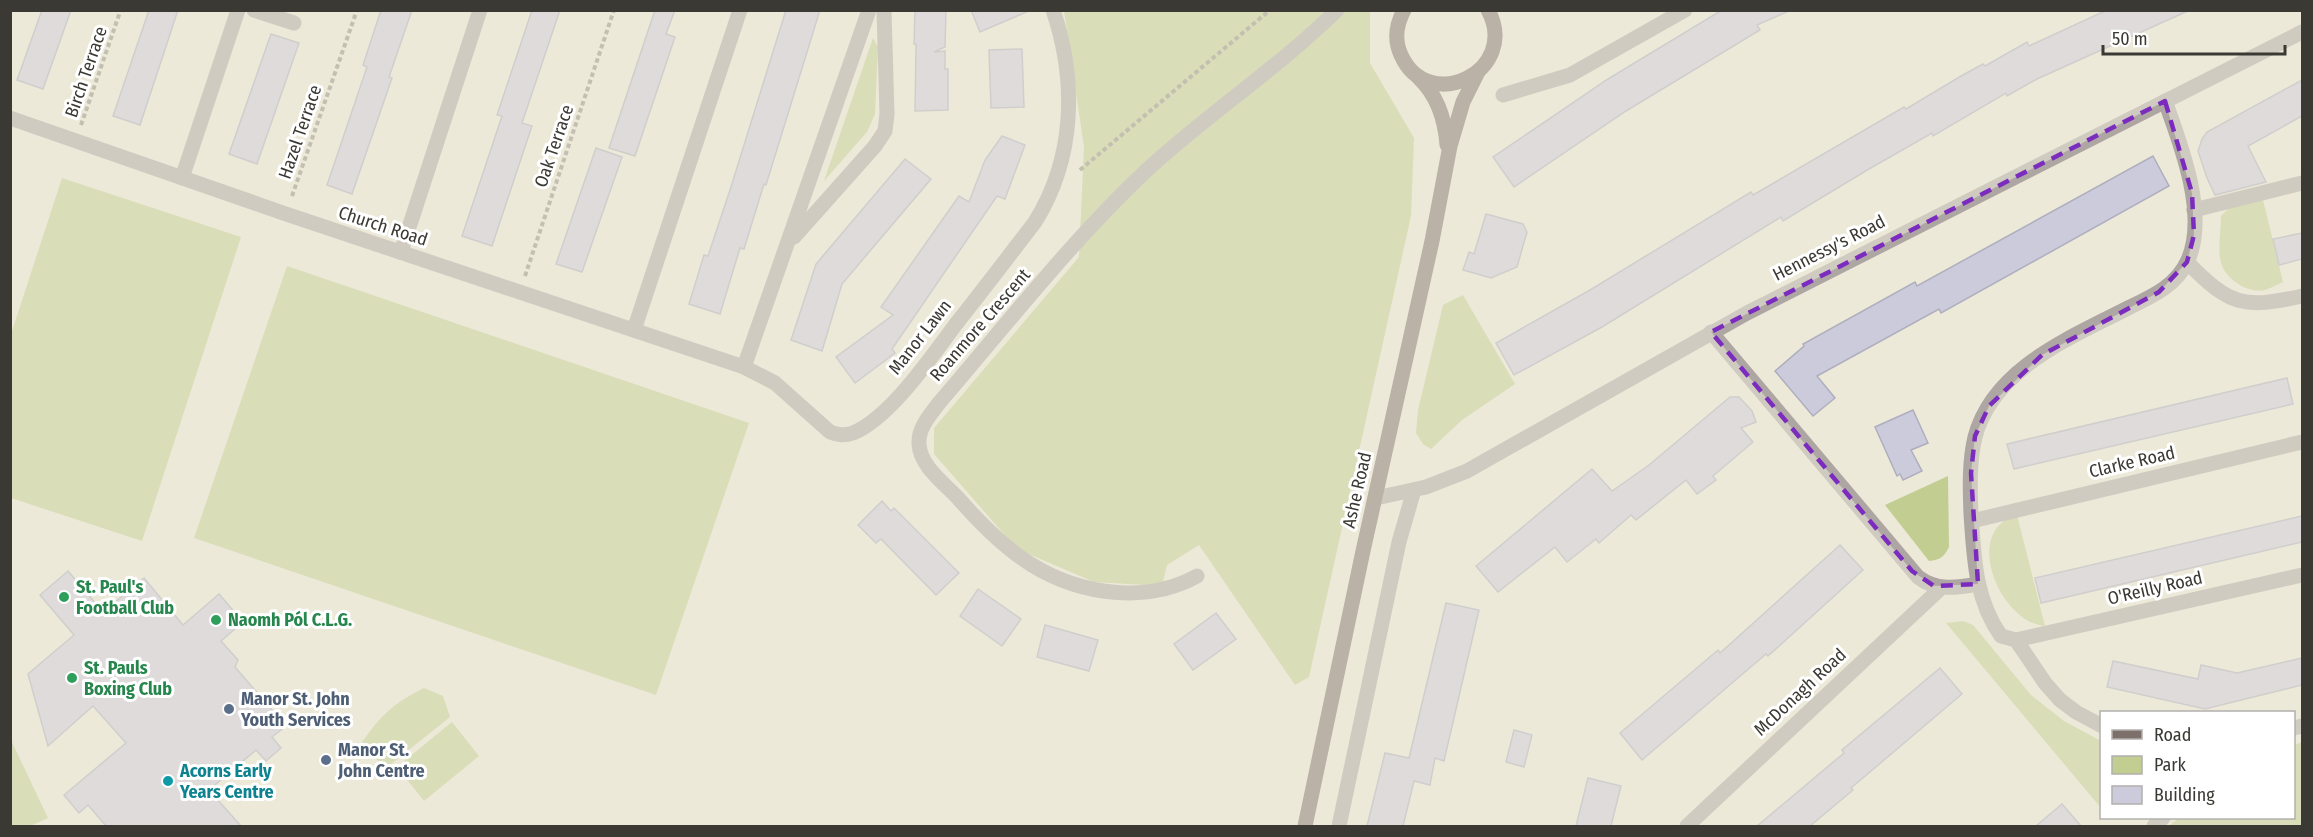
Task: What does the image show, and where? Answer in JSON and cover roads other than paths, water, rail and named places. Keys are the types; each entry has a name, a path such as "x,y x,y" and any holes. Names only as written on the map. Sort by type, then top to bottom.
{"main road":[{"path":"1397,31 1404,10"},
{"path":"1488,10 1495,37"},
{"name":"Ashe Road","path":"1305,826 1447,163 1467,92 1490,56 1502,10"},
{"name":"Ashe Road","path":"1397,31 1402,59 1428,87 1439,105 1446,139 1447,163"},
{"path":"1415,73 1432,82 1451,84 1469,78 1478,72"}],"street":[{"path":"182,178 238,10"},
{"path":"254,10 294,23"},
{"path":"401,252 480,10"},
{"path":"634,330 740,10"},
{"path":"744,367 869,10"},
{"path":"789,243 875,146 885,131 887,114 884,10"},
{"name":"Manor Lawn","path":"744,367 775,383 825,428 839,435 851,433 862,427 881,413 906,387 1035,222 1055,183 1067,135 1069,99 1065,59 1053,10"},
{"name":"Roanmore Crescent","path":"1197,576 1162,591 1128,593 1079,586 1044,572 1009,547 931,470 921,456 919,438 926,421 939,403 1085,234 1131,186 1188,134 1255,82 1337,10"},
{"path":"1397,31 1398,10"},
{"path":"1503,95 1570,75 1685,10"},
{"name":"Hennessy's Road","path":"1376,498 1414,490 1453,478 1483,463 1711,332 1864,252 2302,32"},
{"path":"2100,725 2060,700 2040,676 2016,640 2001,636 1986,610 1978,584 1971,521 1973,447 1983,416 1996,396 2027,366 2058,344 2164,288 2177,277 2187,262 2193,244 2194,210 2185,162 2165,101"},
{"name":"Church Road","path":"10,118 286,214 744,367"},
{"path":"2194,210 2302,183"},
{"path":"2187,262 2210,284 2243,302 2263,304 2302,296"},
{"path":"1711,332 1912,571 1928,584 1941,588 1978,584"},
{"name":"Clarke Road","path":"1971,521 2302,442"},
{"path":"1339,826 1399,542 1414,490"},
{"name":"O'Reilly Road","path":"2016,640 2302,575"},
{"name":"McDonagh Road","path":"1687,826 1941,588"}],"place":[{"name":"St. Paul's Football Club","path":"64,597"},
{"name":"Naomh Pól C.L.G.","path":"216,620"},
{"name":"St. Pauls Boxing Club","path":"72,678"},
{"name":"Manor St. John Youth Services","path":"229,709"},
{"name":"Manor St. John Centre","path":"326,760"},
{"name":"Acorns Early Years Centre","path":"168,781"}]}
